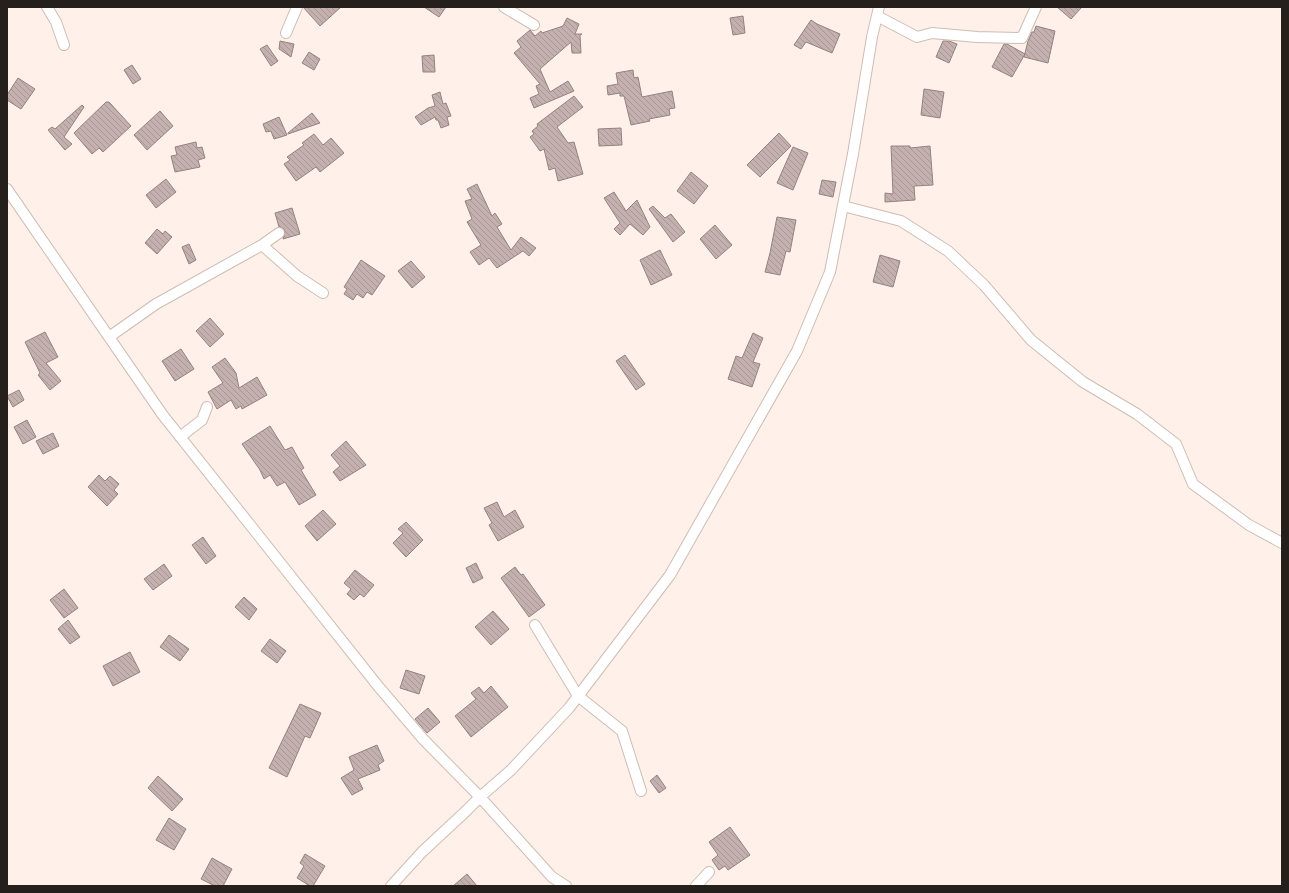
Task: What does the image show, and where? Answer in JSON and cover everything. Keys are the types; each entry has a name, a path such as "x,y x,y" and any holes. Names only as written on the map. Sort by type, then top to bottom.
{"street":[{"path":"46,7 56,22 64,45"},
{"path":"286,33 297,7"},
{"path":"504,7 534,25"},
{"path":"391,886 422,852 480,796 511,770 569,708 670,575 797,351 830,272 853,154 872,37 878,12 916,37 932,33 977,37 1022,38 1036,7"},
{"path":"7,189 162,414 378,686 423,739 480,796 552,877 566,886"},
{"path":"843,206 901,221 948,250 984,285 1031,340 1083,382 1137,414 1176,444 1194,484 1249,525 1282,543"},
{"path":"109,337 156,304 262,245 279,233"},
{"path":"262,245 297,276 323,293"},
{"path":"180,437 202,420 207,407"},
{"path":"535,625 578,696 622,730 641,791"},
{"path":"696,886 709,872"}],"building":[{"path":"303,7 341,7 320,26"},
{"path":"424,7 446,7 439,17"},
{"path":"1057,7 1082,7 1071,19"},
{"path":"743,16 745,33 733,35 730,18"},
{"path":"567,18 579,24 575,34 582,34 580,35 581,53 572,53 571,42 540,69 550,92 568,81 574,91 534,108 530,98 539,94 536,86 540,84 514,53 521,47 517,41 530,30 535,36 541,31 542,33 563,26"},
{"path":"811,20 840,34 832,53 806,42 801,49 794,45"},
{"path":"1036,26 1055,31 1048,63 1024,57 1028,41"},
{"path":"280,41 294,44 291,57 279,49"},
{"path":"943,41 949,41 957,44 949,63 936,57"},
{"path":"1004,44 1007,44 1025,54 1012,77 992,67"},
{"path":"267,45 278,61 271,66 260,49"},
{"path":"309,52 320,59 314,70 302,63"},
{"path":"434,55 435,72 423,72 422,56"},
{"path":"132,65 141,79 133,84 124,70"},
{"path":"633,70 634,78 638,77 642,97 672,91 675,108 669,109 670,115 649,119 650,121 631,125 624,96 620,96 620,93 608,95 607,86 618,84 616,73"},
{"path":"18,78 35,89 21,109 7,100 7,95"},
{"path":"924,89 944,92 940,118 921,115"},
{"path":"440,92 443,104 446,103 451,116 447,117 449,125 441,128 435,117 421,125 415,117 428,108 435,106 432,95"},
{"path":"574,96 583,107 557,127 568,143 574,142 583,174 558,181 555,168 549,170 544,149 540,151 530,137 534,134 532,131 538,126 537,124"},
{"path":"106,102 109,102 131,126 103,152 99,148 92,154 74,133"},
{"path":"82,105 84,107 64,137 72,144 65,150 48,130 52,127 55,129"},
{"path":"160,111 173,126 147,150 134,135"},
{"path":"312,113 320,123 288,134 288,133"},
{"path":"279,117 287,135 274,139 271,131 266,132 263,124"},
{"path":"621,128 622,145 599,146 598,129"},
{"path":"779,133 791,146 760,177 747,165"},
{"path":"314,134 323,145 331,138 344,153 320,172 316,167 296,181 284,164 290,160 287,157 304,145 302,143"},
{"path":"196,142 197,148 202,147 205,158 198,160 200,167 175,172 171,156 177,155 175,147"},
{"path":"891,146 910,146 910,148 930,146 933,185 914,186 915,200 885,202 885,193 893,194"},
{"path":"793,147 808,153 793,190 777,183"},
{"path":"691,172 708,186 694,204 677,191"},
{"path":"166,179 176,192 156,208 146,195"},
{"path":"822,180 836,182 833,197 819,194"},
{"path":"477,184 492,216 495,213 502,224 497,227 511,250 521,237 536,248 529,256 523,251 497,268 489,258 479,265 470,252 481,245 467,222 472,219 465,201 472,199 467,189"},
{"path":"614,192 626,211 637,200 650,227 643,235 630,224 620,235 614,229 620,223 604,198"},
{"path":"653,206 665,218 671,214 685,232 673,242 649,209"},
{"path":"292,208 300,234 283,239 285,232 284,229 279,227 275,213"},
{"path":"777,217 796,220 790,252 786,251 780,275 765,272"},
{"path":"715,225 732,245 716,259 700,239"},
{"path":"157,229 163,234 165,231 172,237 157,254 145,243"},
{"path":"189,244 196,260 189,264 182,247"},
{"path":"660,250 672,275 651,285 640,260"},
{"path":"880,255 900,261 893,287 873,282"},
{"path":"361,260 385,276 372,295 367,292 363,298 357,294 353,300 344,294 347,289 344,287"},
{"path":"411,261 425,277 412,288 398,271"},
{"path":"210,318 224,334 210,347 196,331"},
{"path":"45,332 58,357 46,363 61,381 50,390 38,375 40,373 25,342"},
{"path":"753,333 763,338 753,362 760,364 752,387 728,379 736,356 742,358"},
{"path":"181,349 194,369 175,381 162,361"},
{"path":"625,355 645,384 636,390 616,361"},
{"path":"225,358 236,373 239,388 257,377 267,395 242,409 241,406 236,409 231,400 217,409 208,392 223,383 212,367"},
{"path":"19,390 24,400 13,407 7,396"},
{"path":"27,420 36,437 23,444 14,427"},
{"path":"270,426 285,450 292,447 304,468 301,470 316,495 299,505 285,482 277,486 270,475 264,479 260,470 242,444"},
{"path":"53,433 59,446 43,454 36,441"},
{"path":"346,441 366,465 340,481 333,472 340,466 331,455"},
{"path":"99,475 105,481 110,476 119,484 114,490 118,494 107,506 88,487"},
{"path":"497,502 504,517 515,510 524,527 498,541 489,525 492,523 484,508"},
{"path":"323,510 336,524 317,541 305,526"},
{"path":"406,522 423,540 406,557 393,543 403,533 398,529"},
{"path":"203,537 216,556 206,564 192,545"},
{"path":"476,563 483,578 473,583 466,568"},
{"path":"164,564 172,576 153,590 144,579"},
{"path":"515,567 521,575 523,574 545,605 529,617 501,578"},
{"path":"355,570 374,585 364,597 360,594 354,600 347,594 351,589 344,583"},
{"path":"64,589 78,608 64,618 50,600"},
{"path":"244,597 257,609 249,620 235,607"},
{"path":"493,611 509,629 491,645 475,627"},
{"path":"68,620 80,637 70,644 58,629"},
{"path":"169,635 189,649 180,661 160,647"},
{"path":"270,639 286,651 277,663 261,651"},
{"path":"130,652 140,672 113,686 103,666"},
{"path":"406,670 425,676 419,694 400,688"},
{"path":"491,686 508,707 471,737 455,716 476,699 471,693 479,687 484,693"},
{"path":"300,704 321,713 310,738 305,736 287,777 269,768"},
{"path":"428,708 440,722 427,733 415,719"},
{"path":"377,745 384,761 378,765 380,770 358,779 363,789 352,795 341,778 354,770 349,757"},
{"path":"657,775 666,788 659,793 650,781"},
{"path":"158,776 183,799 172,811 148,788"},
{"path":"169,818 186,829 174,850 156,840"},
{"path":"730,827 750,855 728,870 725,866 719,870 712,860 718,855 709,842"},
{"path":"305,854 325,866 313,886 310,886 297,878 304,866 300,863"},
{"path":"212,858 232,869 223,886 215,886 201,879"},
{"path":"467,874 477,886 453,886"}]}
